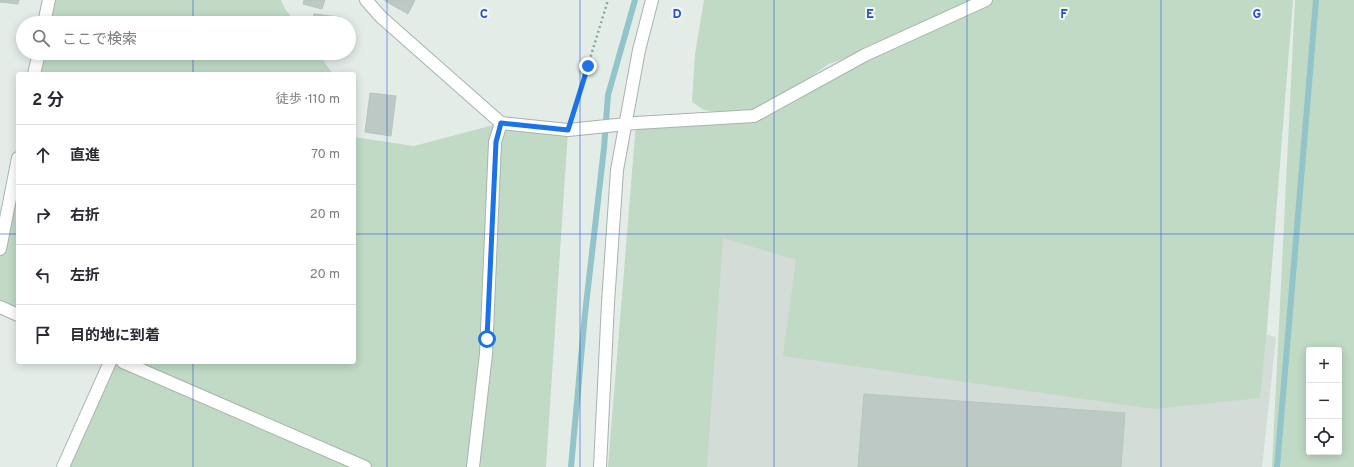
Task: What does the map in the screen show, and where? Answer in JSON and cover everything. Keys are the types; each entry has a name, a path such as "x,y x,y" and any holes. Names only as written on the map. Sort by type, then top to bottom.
{"street":[{"path":"46,16 49,0"},
{"path":"366,0 381,17 501,123 568,130 626,124 754,116 865,55 986,0"},
{"path":"600,467 608,303 617,170 639,50 652,0"},
{"path":"34,72 37,60"},
{"path":"473,467 486,354 496,142 501,123"},
{"path":"0,249 16,168"},
{"path":"0,307 16,314"},
{"path":"63,467 109,364"},
{"path":"128,364 365,467"}],"path":[{"path":"568,130 608,0"}],"shaded area":[{"path":"718,187 1276,337 1262,467 695,467"}],"green space":[{"path":"49,0 281,0 290,16 46,16"},
{"path":"704,0 986,0 905,37 829,64 757,114 991,0 1293,0 1260,398 1154,409 783,356 796,260 723,238 707,467 608,467 636,123 750,116 704,110 692,102 695,54"},
{"path":"1295,0 1354,0 1354,467 1272,467"},
{"path":"37,60 323,60 332,72 34,72"},
{"path":"501,123 568,130 546,467 63,467 109,364 356,364 356,137 414,146"},
{"path":"16,168 16,314 0,307 0,249"}],"building":[{"path":"0,0 19,0 18,4 0,2"},
{"path":"304,0 325,0 322,9 303,4"},
{"path":"385,0 415,0 408,14"},
{"path":"314,14 331,16 314,16"},
{"path":"370,93 396,96 391,136 365,132"},
{"path":"864,394 1125,413 1121,467 858,467"}],"waterway":[{"path":"571,467 585,314 604,148 608,95 635,0"},
{"path":"1277,467 1316,0"}],"route":[{"path":"487,339 496,142 501,123 568,130 588,66"}]}
